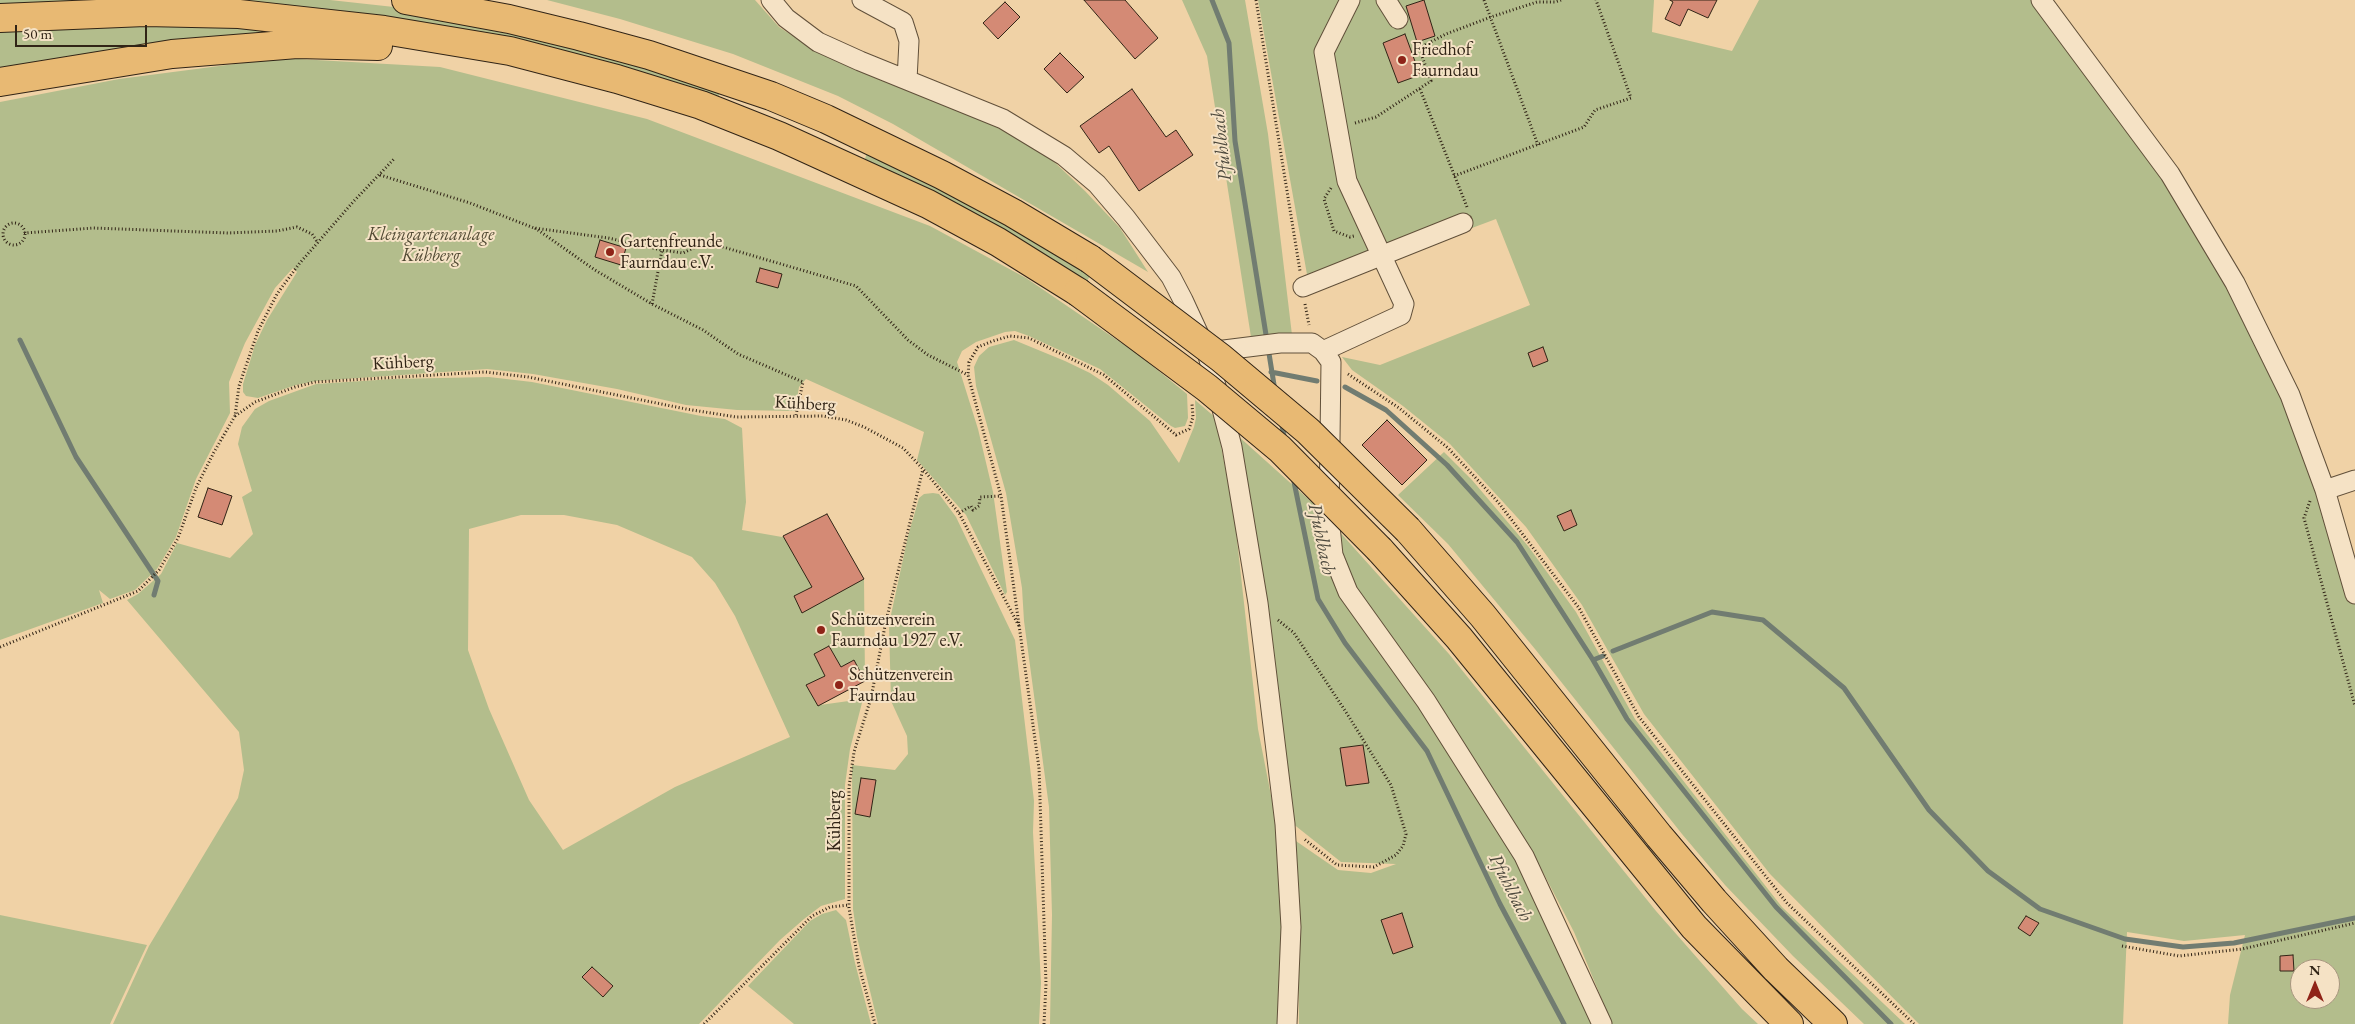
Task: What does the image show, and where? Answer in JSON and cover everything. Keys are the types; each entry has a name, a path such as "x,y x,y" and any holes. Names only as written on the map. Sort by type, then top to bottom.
{"highway":[{"path":"417,1 509,18 588,38 648,55 771,96 826,119 942,175 1013,213 1090,259 1221,358 1308,431 1408,530 1483,616 1714,901 1776,969 1833,1024"},
{"path":"0,18 145,12 239,14 328,23 447,39 510,52 617,79 701,105 779,136 928,204 998,242 1078,292 1207,388 1280,450 1380,550 1465,646 1694,928 1790,1024"},
{"path":"0,82 172,54 297,44 396,47 447,39"}],"street":[{"path":"772,0 786,18 818,42 1003,119 1064,156 1097,184 1171,277 1207,352 1232,447 1258,603 1285,824 1291,927 1287,1024"},
{"path":"862,0 903,22 909,42 907,80"},
{"path":"1207,352 1280,343 1322,352 1401,315 1404,304 1347,181 1324,52 1350,0"},
{"path":"1386,0 1398,20"},
{"path":"2041,0 2170,174 2235,282 2290,394 2325,490 2355,594"},
{"path":"1303,287 1463,222"},
{"path":"1322,352 1329,517 1333,555 1348,592 1426,701 1524,856 1602,1024"},
{"path":"2325,490 2355,480"}],"path":[{"path":"1256,0 1303,287 1322,352 1399,408 1448,448 1498,502 1579,608 1640,717 1786,903 1914,1024"},
{"path":"1484,0 1538,145"},
{"path":"1337,127 1376,117 1431,82 1419,48 1446,34 1491,17 1537,2 1561,0"},
{"path":"1454,176 1584,127 1595,110 1631,98 1596,0"},
{"path":"1420,89 1472,219 1463,222"},
{"path":"0,647 138,591 152,579 178,538 196,488 214,452 236,416 238,386 258,331 278,294 318,243 394,159"},
{"path":"380,175 470,203 534,228 595,270 652,304 703,330 738,354 803,382 796,415"},
{"path":"1347,181 1331,188 1324,199 1334,231 1350,237 1369,230"},
{"path":"12,223 22,226 24,232 23,239 14,244 7,242 2,235 6,226 12,223"},
{"path":"24,232 93,228 228,232 277,231 297,227 312,234 318,243"},
{"path":"534,228 608,238 662,250 683,252 706,242 856,286 908,340 928,355 968,374"},
{"path":"652,304 662,250"},
{"path":"1044,1024 1046,984 1039,768 1001,496 968,374 969,362 978,347 1010,336 1029,338 1104,375 1176,435"},
{"name":"Kühberg","path":"236,416 255,402 295,387 315,382 485,372 528,377 686,409 736,417 823,416 864,427 903,448 923,469 886,621 871,698 854,752 848,787 849,905 859,966 875,1024"},
{"path":"923,469 959,513 1020,628"},
{"path":"2325,490 2316,494 2308,504 2304,518 2355,706"},
{"path":"959,513 970,506 974,510 979,506 980,497 1001,496"},
{"path":"1258,603 1294,633 1346,712 1391,785 1406,834 1403,846 1396,855 1374,868 1336,864 1285,824"},
{"path":"704,1024 812,916 830,907 849,905"},
{"path":"2122,946 2179,956 2242,949 2355,923"}],"green space":[{"path":"0,0 330,0 394,7 481,23 722,89 717,99 589,59 0,6"},
{"path":"547,0 755,0 779,27 807,45 995,126 1050,158 1120,228 1148,272 893,124 838,96 733,54 620,19"},
{"path":"1182,0 1245,0 1268,134 1292,335 1251,337 1207,56"},
{"path":"1258,0 1654,0 1652,32 1732,51 1759,0 2041,0 2170,174 2290,395 2355,590 2355,1024 2228,1024 2230,995 2245,935 2184,941 2127,932 2123,1024 1919,1024 1770,874 1644,714 1582,605 1526,527 1450,444 1403,406 1352,370 1342,357 1380,365 1530,305 1496,219 1424,246 1308,280"},
{"path":"102,24 288,29 287,34 0,68 0,29"},
{"name":"Kleingartenanlage Kühberg","path":"281,58 440,67 647,119 930,226 1026,278 1139,355 1187,394 1188,418 1185,426 1175,428 1171,426 1100,369 1015,331 1005,332 976,342 962,351 957,362 978,429 993,492 1007,592 1005,595 966,515 917,460 924,432 806,379 799,387 795,411 737,410 686,405 617,389 533,374 487,369 316,381 296,385 258,398 246,396 243,392 243,384 255,345 267,320 297,272 293,268 275,288 245,343 229,382 230,413 196,479 176,537 157,569 135,590 110,599 99,590 103,603 0,640 0,102 119,79"},
{"path":"868,149 973,203 1091,275 1086,282 1033,248 967,211 865,159"},
{"path":"1014,340 1065,361 1090,373 1108,385 1150,421 1179,463 1194,427 1196,418 1195,400 1216,418 1235,522 1258,729 1276,821 1283,926 1279,1024 1050,1024 1052,915 1049,807 1024,621 1022,588 1006,493 976,386 974,367 979,356 989,347"},
{"path":"489,377 532,382 701,416 725,419 742,428 746,502 742,530 782,537 827,514 864,579 865,681 820,705 863,699 850,749 845,785 845,899 821,906 804,919 780,940 699,1024 113,1024 149,946 238,798 244,770 239,732 127,600 138,594 161,574 177,543 230,558 253,534 242,497 252,491 238,444 242,427 255,409 269,401 316,384 393,379","holes":["521,515 564,515 617,525 692,557 715,583 735,616 790,737 675,787 563,850 529,800 489,709 468,650 469,529"]},
{"path":"1237,435 1326,515 1329,553 1521,859 1561,960 1594,1024 1299,1024 1298,931 1293,839 1338,870 1371,873 1396,864 1341,862 1292,823 1270,617"},
{"path":"1444,452 1472,480 1528,546 1576,612 1635,719 1782,907 1905,1024 1864,1024 1793,956 1725,885 1682,834 1535,649 1448,544 1398,495"},
{"path":"924,494 939,494 956,517 1015,640 1034,801 1033,832 1041,983 1039,1024 878,1024 857,937 853,909 852,765 895,770 908,754 907,736 891,701 889,624 908,536 919,498"},
{"path":"1337,529 1449,654 1656,911 1742,1009 1758,1024 1612,1024 1574,932 1532,851 1351,591 1338,556"},
{"path":"836,910 846,920 871,1024 794,1024 748,986 810,921 822,914"},
{"path":"0,915 147,945 110,1024 0,1024"}],"building":[{"path":"1084,0 1125,0 1158,38 1135,59"},
{"path":"1424,0 1435,36 1417,42 1406,6"},
{"path":"1670,0 1717,0 1708,18 1688,9 1680,26 1665,19 1673,2"},
{"path":"1005,2 1020,17 998,39 983,23"},
{"name":"Friedhof Faurndau","path":"1405,34 1420,75 1398,83 1383,43"},
{"path":"1060,53 1084,77 1067,93 1044,69"},
{"path":"1132,89 1166,137 1176,130 1193,155 1139,191 1109,146 1099,153 1080,126"},
{"name":"Gartenfreunde Faurndau e.V.","path":"600,240 626,248 621,265 595,257"},
{"path":"760,268 782,274 778,288 756,282"},
{"path":"1543,347 1548,361 1533,367 1528,353"},
{"path":"1387,420 1427,460 1402,485 1362,445"},
{"path":"208,488 232,496 222,525 198,517"},
{"path":"1571,510 1577,525 1564,531 1557,516"},
{"path":"827,514 864,579 802,613 794,596 812,587 783,536"},
{"path":"829,646 841,667 854,660 865,681 818,706 806,685 825,676 814,654"},
{"path":"1363,745 1369,783 1346,786 1340,748"},
{"path":"861,778 876,780 870,817 855,814"},
{"path":"1402,913 1413,947 1393,954 1381,920"},
{"path":"2026,916 2039,923 2030,936 2018,928"},
{"path":"2293,955 2293,959 2290,959 2290,971 2280,971 2280,956"},
{"path":"592,967 613,986 603,997 582,977"}],"waterway":[{"name":"Pfuhlbach","path":"1212,0 1229,43 1235,141 1275,391"},
{"path":"20,340 76,457 158,581 154,595"},
{"path":"1271,372 1317,381"},
{"path":"1345,387 1386,410 1447,465 1517,542 1593,660 1627,719 1776,907 1891,1024"},
{"name":"Pfuhlbach","path":"1281,421 1285,440"},
{"name":"Pfuhlbach","path":"1293,477 1318,599 1345,643 1427,751 1500,904 1564,1024"},
{"path":"1613,651 1712,612 1763,620 1844,688 1929,810 1988,871 2040,909 2125,939 2183,947 2234,943 2355,918"},
{"path":"1593,660 1603,656"}],"place":[{"name":"Friedhof Faurndau","path":"1402,60"},
{"name":"Gartenfreunde Faurndau e.V.","path":"610,252"},
{"name":"Schützenverein Faurndau 1927 e.V.","path":"821,630"},
{"name":"Schützenverein Faurndau","path":"839,685"}]}
